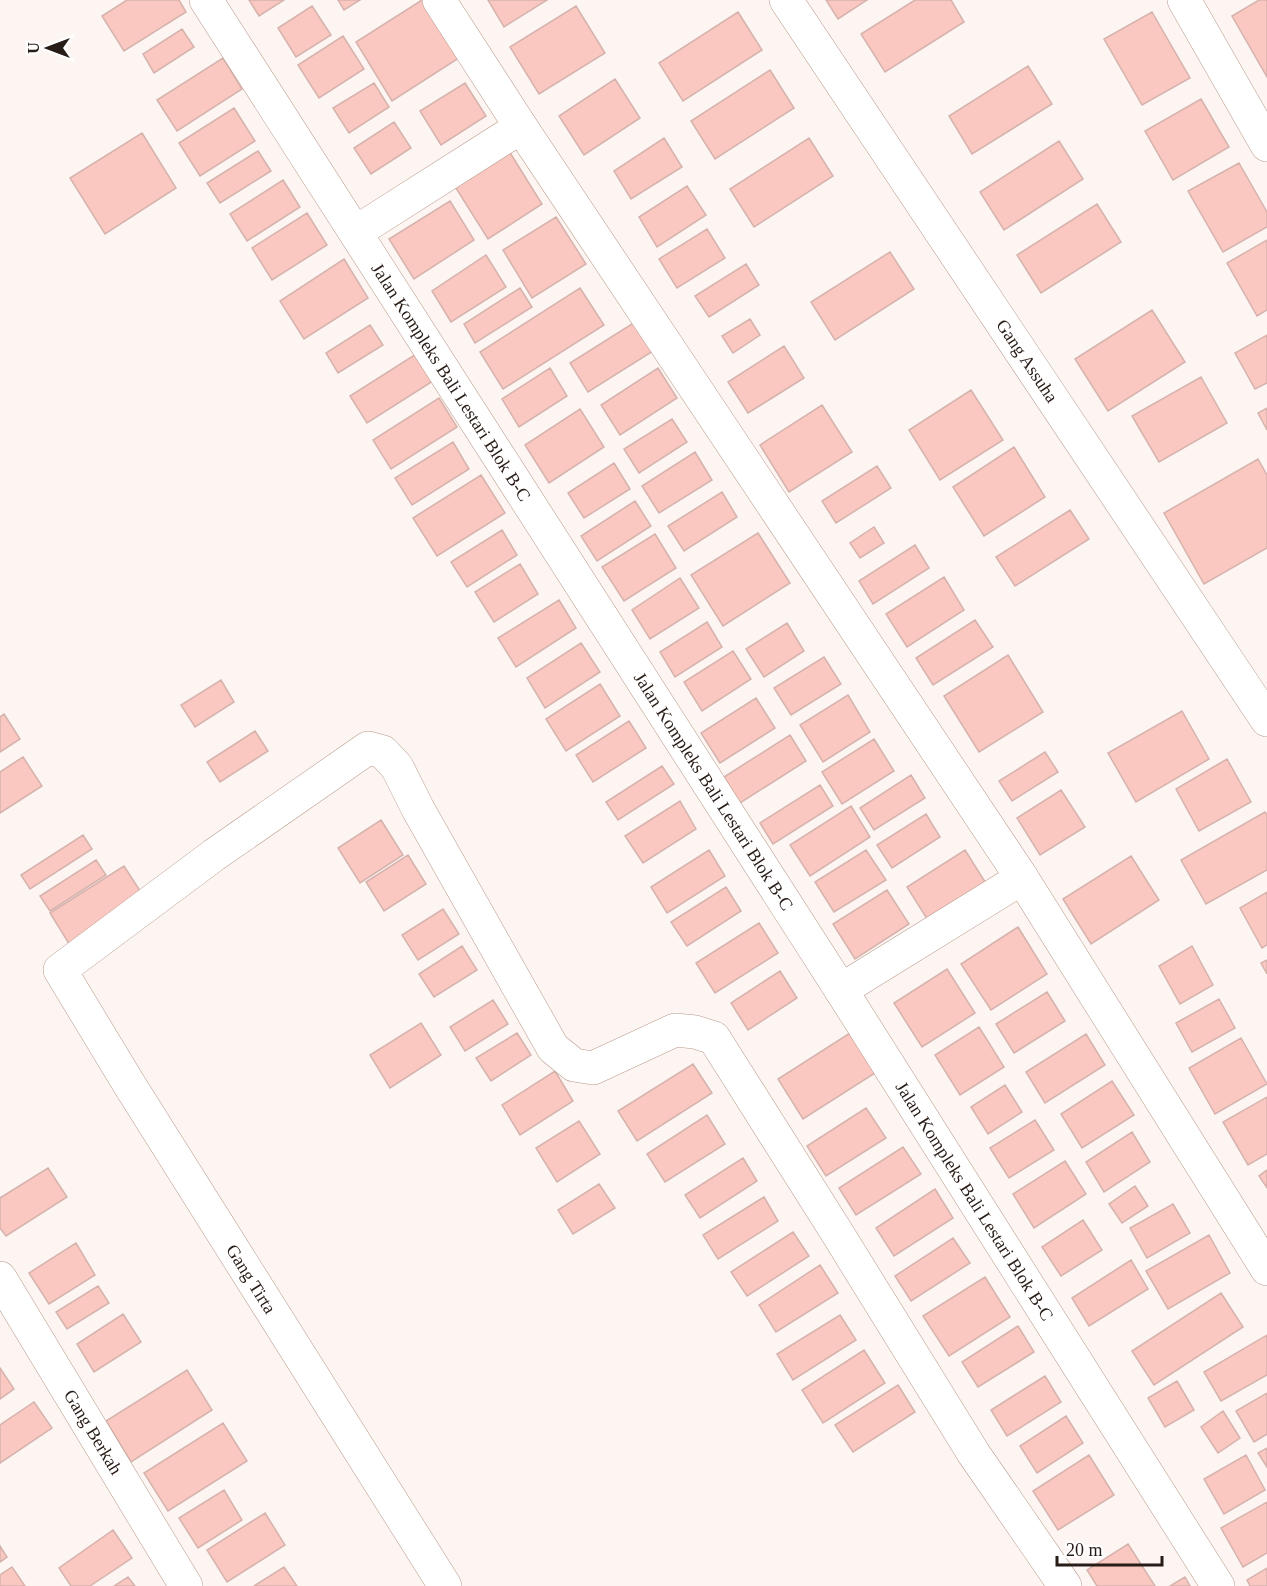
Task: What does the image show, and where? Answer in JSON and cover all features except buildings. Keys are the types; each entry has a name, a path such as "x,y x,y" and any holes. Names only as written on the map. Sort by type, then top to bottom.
{"street":[{"name":"Jalan Kompleks Bali Lestari Blok B-C","path":"206,0 841,990 1218,1586"},
{"path":"439,0 521,127 1022,878 1267,1269"},
{"name":"Gang Assuha","path":"786,0 1267,720"},
{"path":"1184,0 1267,145"},
{"path":"356,232 521,127"},
{"name":"Gang Tirta","path":"445,1586 198,1195 60,970 214,855 368,748 382,752 397,767 417,809 554,1048 574,1065 592,1068 675,1030 695,1032 714,1038 837,1231 974,1454 1065,1586"},
{"path":"841,990 1022,878"},
{"name":"Gang Berkah","path":"0,1278 186,1586"}]}
